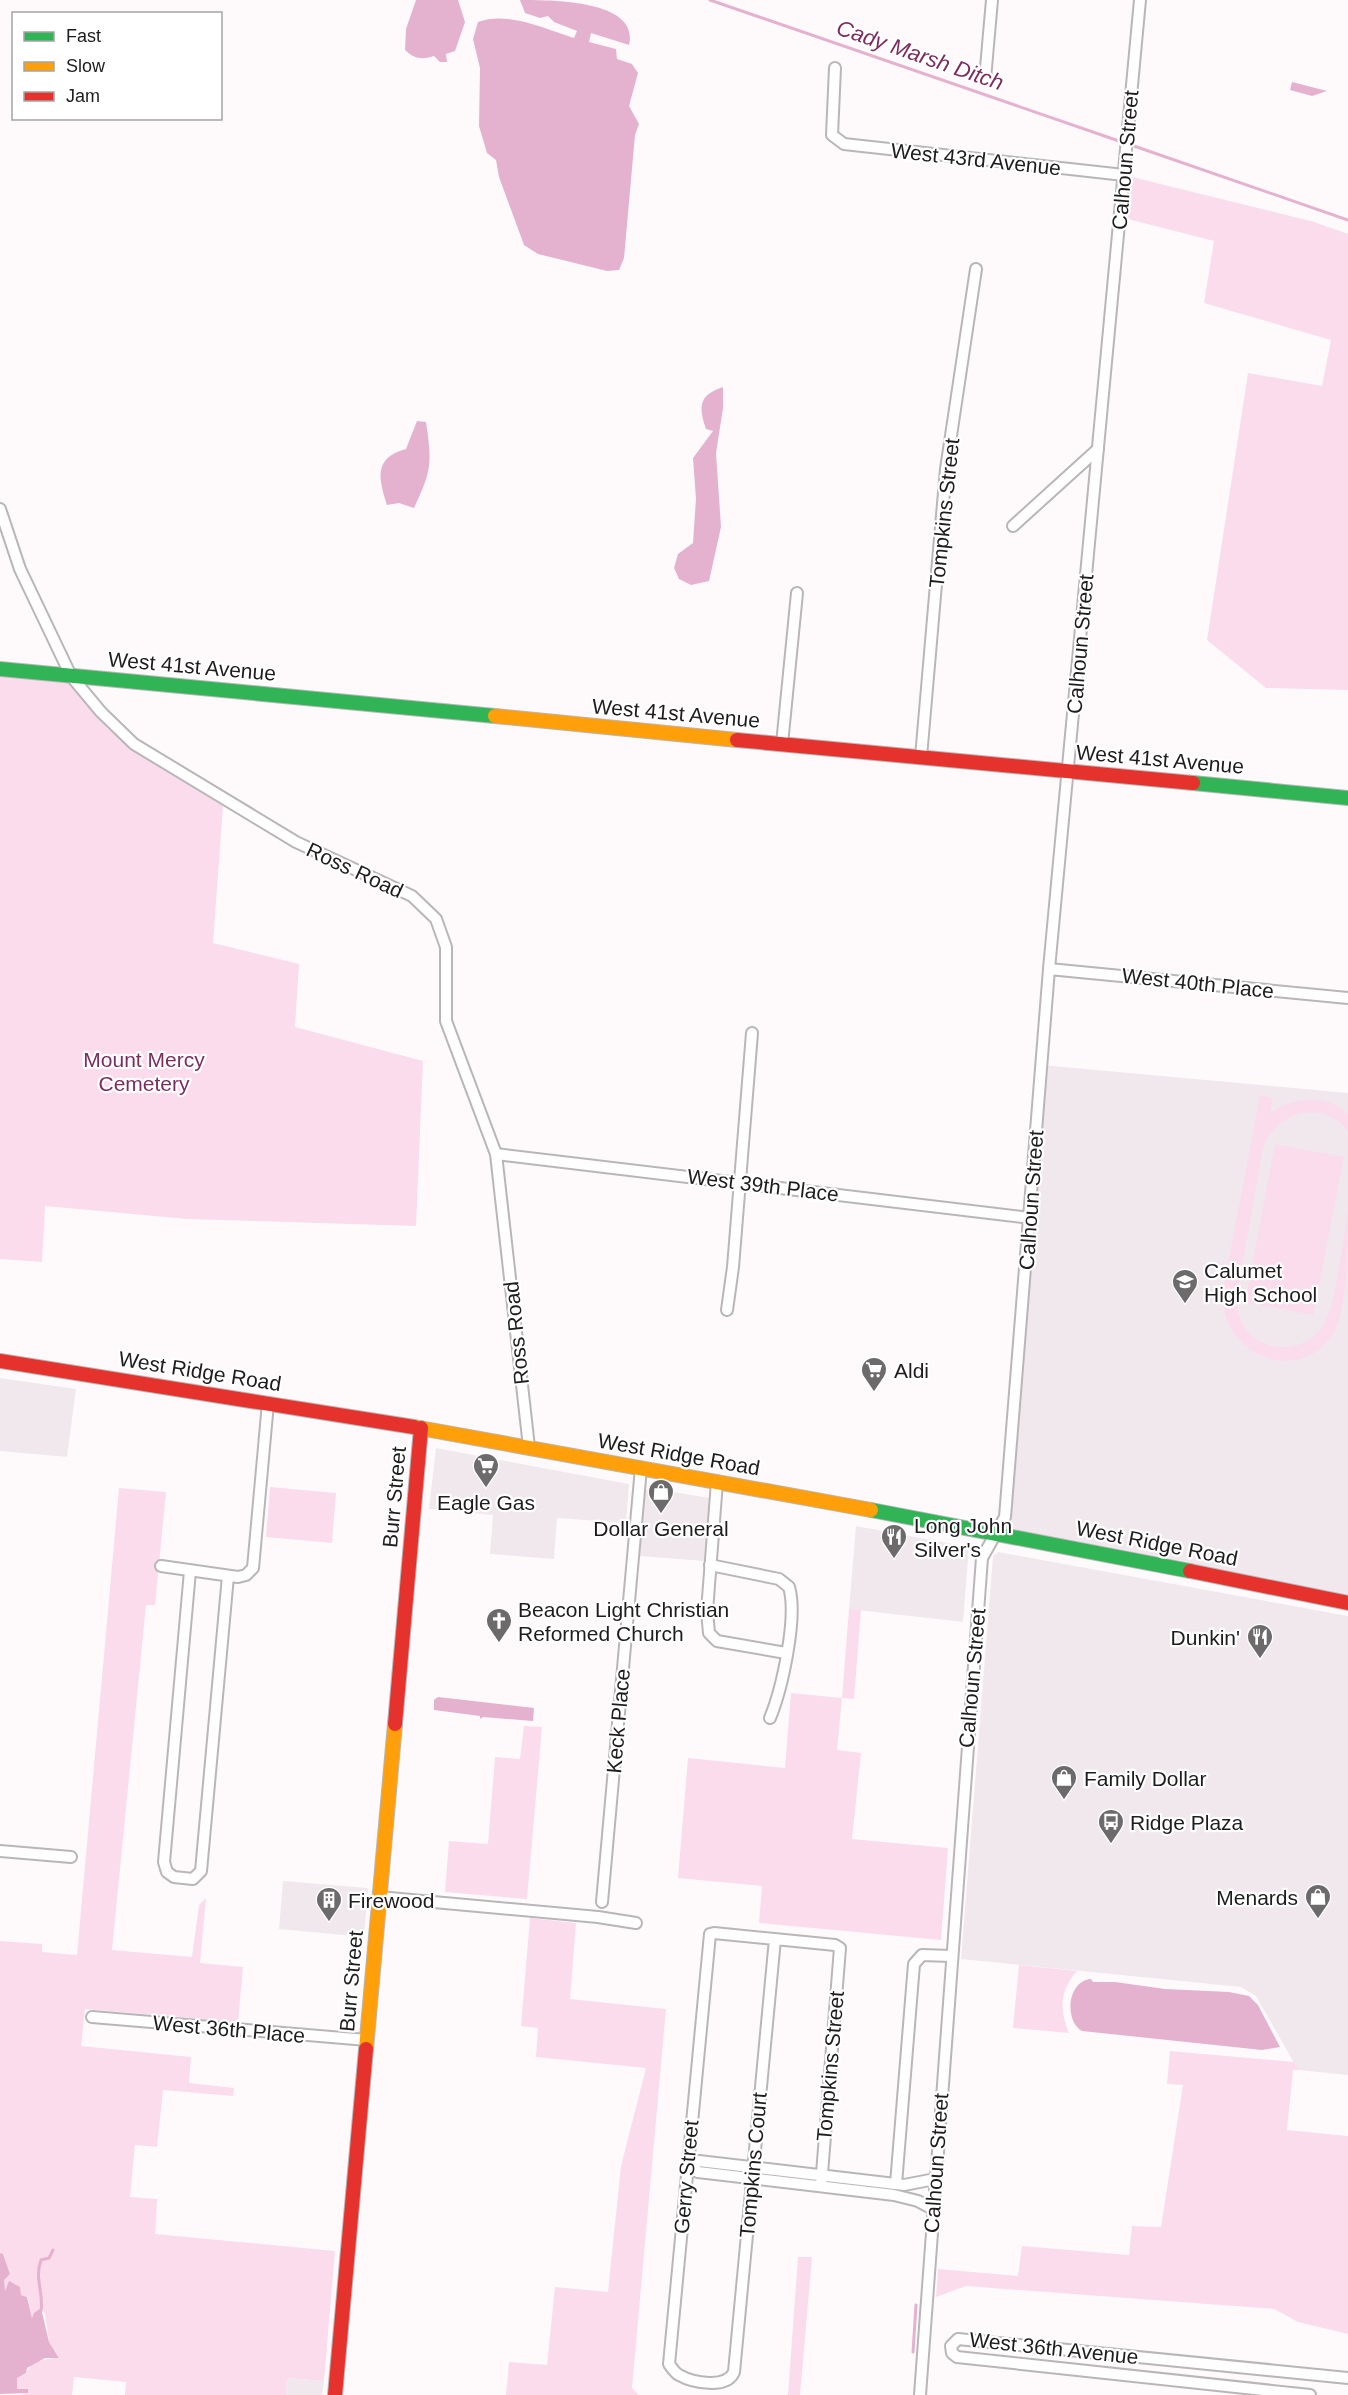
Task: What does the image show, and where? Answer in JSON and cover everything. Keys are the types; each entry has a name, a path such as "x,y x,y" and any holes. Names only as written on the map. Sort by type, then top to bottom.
{"main road":[{"name":"West 41st Avenue","path":"0,669 1348,798"},
{"name":"West Ridge Road","path":"0,1361 268,1402 529,1447 996,1533 1348,1603"},
{"name":"Burr Street","path":"335,2395 421,1428"}],"street":[{"path":"985,79 992,0"},
{"name":"Calhoun Street","path":"920,2395 982,1558 1005,1517 1048,969 1069,771 1140,0"},
{"name":"West 43rd Avenue","path":"835,68 832,135 844,144 1124,175"},
{"name":"Tompkins Street","path":"921,757 946,469 976,269"},
{"path":"1013,526 1098,449"},
{"name":"Ross Road","path":"0,509 20,570 71,676 101,712 134,744 296,842 412,896 436,920 446,947 446,1021 496,1154 529,1447"},
{"path":"782,744 796,593"},
{"name":"West 40th Place","path":"1048,969 1348,998"},
{"path":"727,1310 734,1267 752,1033"},
{"name":"West 39th Place","path":"496,1154 739,1181 1030,1218"},
{"path":"161,1566 228,1576 246,1575 255,1561 268,1402"},
{"name":"Keck Place","path":"602,1902 641,1468"},
{"path":"717,1482 706,1616 711,1638 786,1653"},
{"path":"710,1565 779,1579 788,1584 792,1601 786,1653 781,1688 770,1718"},
{"path":"190,1571 164,1858 166,1872 176,1878 193,1879 201,1871 228,1576"},
{"path":"0,1851 71,1857"},
{"path":"379,1897 598,1917 636,1923"},
{"name":"Gerry Street","path":"721,2383 686,2379 677,2374 669,2364 710,1934 775,1939"},
{"name":"Tompkins Street","path":"775,1939 839,1946 821,2181"},
{"name":"Tompkins Court","path":"721,2383 730,2380 734,2372 775,1939"},
{"name":"Calhoun Street","path":"896,2184 914,1967 917,1957 925,1954 951,1956"},
{"name":"West 36th Place","path":"92,2017 367,2040"},
{"path":"689,2166 698,2172 752,2173 821,2181 901,2196 933,2209"},
{"path":"821,2181 913,2185 935,2178"},
{"name":"West 36th Avenue","path":"1310,2395 957,2358 953,2356 951,2346 958,2339 1348,2378"},
{"path":"1224,2386 1225,2366"}],"shaded area":[{"path":"416,0 458,0 465,22 455,51 446,54 447,62 440,62 434,56 418,58 405,50 406,29"},
{"path":"520,0 571,2 591,6 608,11 621,19 629,30 629,45 591,33 589,42 616,49 617,59 632,64 638,73 629,106 639,124 635,135 624,258 619,270 607,271 538,254 524,245 499,177 496,160 487,153 479,126 480,68 473,39 478,22 502,19 526,22 574,38 577,31 554,22 548,16 540,18 525,13"},
{"path":"1292,82 1327,91 1312,96 1290,90"},
{"path":"723,387 723,408 716,453 721,527 709,581 691,585 679,579 674,568 678,554 693,543 696,499 693,458 713,431 706,429 702,402 709,394"},
{"path":"417,421 426,422 428,436 430,457 424,484 414,508 399,503 387,505 381,470 388,458 406,449"},
{"name":"Calumet High School","path":"1042,1065 1348,1093 1348,1603 995,1533 1005,1517"},
{"path":"0,1378 76,1389 67,1457 0,1451"},
{"path":"436,1448 629,1484 626,1523 557,1518 554,1559 490,1554 493,1515 429,1509"},
{"path":"650,1488 709,1498 704,1561 639,1556 645,1491"},
{"path":"856,1526 969,1547 963,1622 849,1609"},
{"path":"998,1552 1348,1616 1348,2075 1298,2070 1256,1996 1241,1987 961,1959 993,1556"},
{"path":"438,1697 534,1708 533,1721 483,1717 480,1719 480,1716 434,1710 434,1700"},
{"path":"283,1881 368,1888 364,1937 279,1929"},
{"path":"1091,1979 1093,1982 1229,1992 1249,1996 1258,2005 1280,2047 1262,2050 1082,2031 1072,2019 1071,2002 1077,1987 1083,1981"},
{"path":"0,2253 3,2254 10,2274 4,2280 5,2291 9,2281 20,2287 21,2295 27,2297 32,2318 34,2313 41,2308 49,2342 59,2358 45,2358 27,2368 26,2373 17,2378 17,2389 28,2389 28,2393 0,2394"},
{"path":"287,2378 324,2381 322,2395 286,2395"}],"green space":[{"path":"1124,175 1314,222 1348,234 1348,690 1266,688 1207,640 1248,373 1322,386 1331,340 1204,303 1214,241 1120,217"},
{"name":"Mount Mercy Cemetery","path":"0,672 71,681 107,728 138,752 223,806 213,943 299,964 295,1027 423,1061 416,1226 187,1219 45,1206 42,1262 0,1259"},
{"path":"1260,1095 1273,1098 1270,1113 1289,1103 1319,1100 1348,1113 1348,1131 1338,1121 1313,1112 1301,1113 1289,1118 1269,1136 1263,1149 1236,1299 1241,1320 1252,1336 1272,1346 1289,1347 1305,1342 1319,1331 1328,1314 1336,1286 1348,1212 1345,1287 1336,1329 1321,1347 1304,1358 1284,1361 1265,1357 1247,1348 1233,1333 1225,1313 1223,1290"},
{"path":"1275,1144 1344,1157 1313,1315 1245,1302"},
{"path":"270,1487 336,1493 332,1543 266,1537"},
{"path":"119,1488 166,1492 155,1605 146,1605 112,1950 192,1957 199,1905 206,1898 200,1963 243,1967 238,2022 85,2009 81,2046 191,2057 189,2083 234,2088 233,2096 163,2090 157,2147 135,2145 130,2197 157,2199 155,2234 335,2251 324,2381 287,2378 286,2395 125,2395 126,2382 74,2377 72,2395 20,2395 28,2393 17,2389 17,2378 26,2373 33,2362 59,2357 49,2342 45,2314 41,2308 34,2319 32,2318 28,2297 5,2291 3,2280 10,2274 3,2254 0,2253 0,1941 42,1944 42,1952 77,1955"},
{"path":"849,1609 861,1610 854,1699 842,1698"},
{"path":"791,1693 842,1698 837,1750 861,1753 852,1839 948,1848 941,1940 759,1923 762,1886 678,1878 688,1758 785,1768"},
{"path":"524,1726 542,1727 527,1899 445,1892 449,1841 488,1844 495,1757 520,1759"},
{"path":"530,1918 576,1923 570,1999 666,2009 632,2388 639,2395 506,2395 509,2362 547,2365 555,2287 608,2292 621,2166 646,2068 536,2057 538,2028 521,2026"},
{"path":"1019,1965 1077,1971 1067,1986 1063,2000 1064,2016 1069,2033 1013,2028"},
{"path":"1170,2051 1294,2062 1298,2070 1293,2070 1287,2130 1348,2136 1348,2334 1298,2322 1274,2309 966,2286 936,2297 938,2269 1018,2276 1022,2246 1129,2255 1132,2226 1161,2227 1183,2085 1167,2084"},
{"path":"798,2257 812,2257 800,2395 788,2395"}],"waterway":[{"name":"Cady Marsh Ditch","path":"710,0 1119,141"},
{"name":"Cady Marsh Ditch","path":"1134,146 1348,220"},
{"path":"41,2311 39,2267 41,2260 49,2258 53,2250"},
{"path":"913,2352 916,2305"}],"traffic: fast":[{"path":"0,669 495,716"},
{"path":"1193,783 1348,798"},
{"path":"871,1510 1190,1571"}],"traffic: slow":[{"path":"495,716 737,740"},
{"path":"414,1427 871,1510"},
{"path":"366,2049 395,1724"}],"traffic: jam":[{"path":"737,740 1193,783"},
{"path":"0,1361 414,1427"},
{"path":"395,1724 421,1428"},
{"path":"1190,1571 1348,1603"},
{"path":"335,2395 366,2049"}],"place":[{"name":"Calumet High School","path":"1185,1305"},
{"name":"Aldi","path":"874,1393"},
{"name":"Eagle Gas","path":"486,1489"},
{"name":"Dollar General","path":"661,1515"},
{"name":"Long John Silver's","path":"894,1560"},
{"name":"Beacon Light Christian Reformed Church","path":"499,1644"},
{"name":"Dunkin'","path":"1260,1660"},
{"name":"Family Dollar","path":"1064,1801"},
{"name":"Ridge Plaza","path":"1111,1845"},
{"name":"Menards","path":"1318,1920"},
{"name":"Firewood","path":"329,1923"}]}
